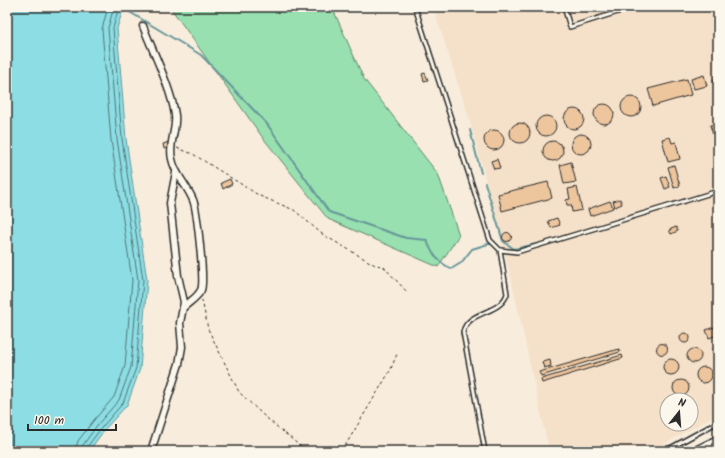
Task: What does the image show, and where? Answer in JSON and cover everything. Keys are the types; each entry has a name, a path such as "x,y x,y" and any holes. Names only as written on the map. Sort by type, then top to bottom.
{"main road":[{"path":"698,451 718,441"}],"street":[{"path":"143,26 168,89 175,112 176,121 171,146 172,159 176,172 193,199 196,210 202,273 201,290 184,307"},
{"path":"151,451 181,356 182,335 180,320 184,307 170,203 176,172"}],"lane":[{"path":"416,7 490,240 500,250 507,294 506,298 500,304 468,321 463,332 485,451"},
{"path":"564,7 570,27 634,7"},
{"path":"500,250 517,252 718,191"},
{"path":"665,451 718,422"}],"path":[{"path":"171,146 193,154 260,196 294,210 322,234 375,264 383,266 408,293"},
{"path":"201,290 204,318 208,329 239,392 263,415 306,451"},
{"path":"342,451 390,372 397,354"}],"shaded area":[{"path":"433,7 718,7 718,414 699,425 699,392 659,392 659,432 686,432 652,451 549,451 509,269 471,125"}],"green space":[{"path":"170,7 332,7 364,79 438,174 459,235 438,267 328,219 263,138"}],"water":[{"path":"7,7 124,7 117,28 126,139 147,280 140,369 127,405 105,429 89,451 7,451"}],"building":[{"path":"425,73 428,80 424,81 422,74"},
{"path":"704,75 707,86 694,89 691,79"},
{"path":"716,75 718,75 718,86 713,81"},
{"path":"687,79 691,95 653,106 648,89"},
{"path":"631,97 638,100 641,107 638,114 631,117 624,114 621,107 624,100"},
{"path":"604,104 611,107 614,114 611,121 604,124 597,121 594,114 597,107"},
{"path":"574,109 581,112 584,119 581,126 574,129 567,126 564,119 567,112"},
{"path":"546,116 553,119 556,126 553,133 546,136 539,133 536,126 539,119"},
{"path":"520,123 527,126 530,133 527,140 520,143 513,140 510,133 513,126"},
{"path":"718,123 718,150 710,125"},
{"path":"494,130 501,133 504,140 501,147 494,150 487,147 484,140 487,133"},
{"path":"581,134 588,137 591,144 588,151 581,154 574,151 571,144 574,137"},
{"path":"670,137 672,143 676,142 680,159 668,162 662,139"},
{"path":"553,141 560,144 563,151 560,158 553,161 546,158 543,151 546,144"},
{"path":"169,142 170,147 164,149 163,144"},
{"path":"497,159 500,168 494,169 491,161"},
{"path":"571,162 576,182 564,184 560,165"},
{"path":"674,165 680,186 674,188 668,167"},
{"path":"666,176 670,187 665,189 661,178"},
{"path":"230,179 232,184 223,189 221,183"},
{"path":"548,182 552,198 502,211 498,194"},
{"path":"577,187 582,210 572,212 571,205 567,205 566,200 570,199 568,189"},
{"path":"620,199 622,204 615,207 613,201"},
{"path":"610,201 613,208 590,216 588,209"},
{"path":"557,218 560,225 551,228 548,221"},
{"path":"676,227 678,231 671,234 669,230"},
{"path":"505,233 509,233 511,237 509,241 505,241 503,239 503,235"},
{"path":"714,327 717,335 709,338 706,330"},
{"path":"683,333 687,333 689,334 689,342 683,343 680,340 680,336"},
{"path":"662,343 666,345 668,349 666,353 662,355 658,353 656,349 658,345"},
{"path":"718,348 718,358 716,359 712,350"},
{"path":"619,349 620,352 541,376 539,372"},
{"path":"691,349 697,349 701,353 701,359 697,363 691,363 687,359 687,353"},
{"path":"622,355 623,358 542,383 541,379"},
{"path":"671,359 677,361 679,367 677,373 671,375 665,373 663,367 665,361"},
{"path":"550,360 551,366 544,368 542,362"},
{"path":"704,367 711,372 712,375 707,382 704,383 697,378 696,375 701,368"},
{"path":"681,380 687,382 688,392 674,392 673,388 675,382"}],"waterway":[{"path":"123,8 201,55 267,124 329,212 406,238 427,240 436,257 451,269 461,263 472,249 491,243"},
{"path":"470,130 481,173"},
{"path":"485,183 503,241 514,249 536,244"}]}
